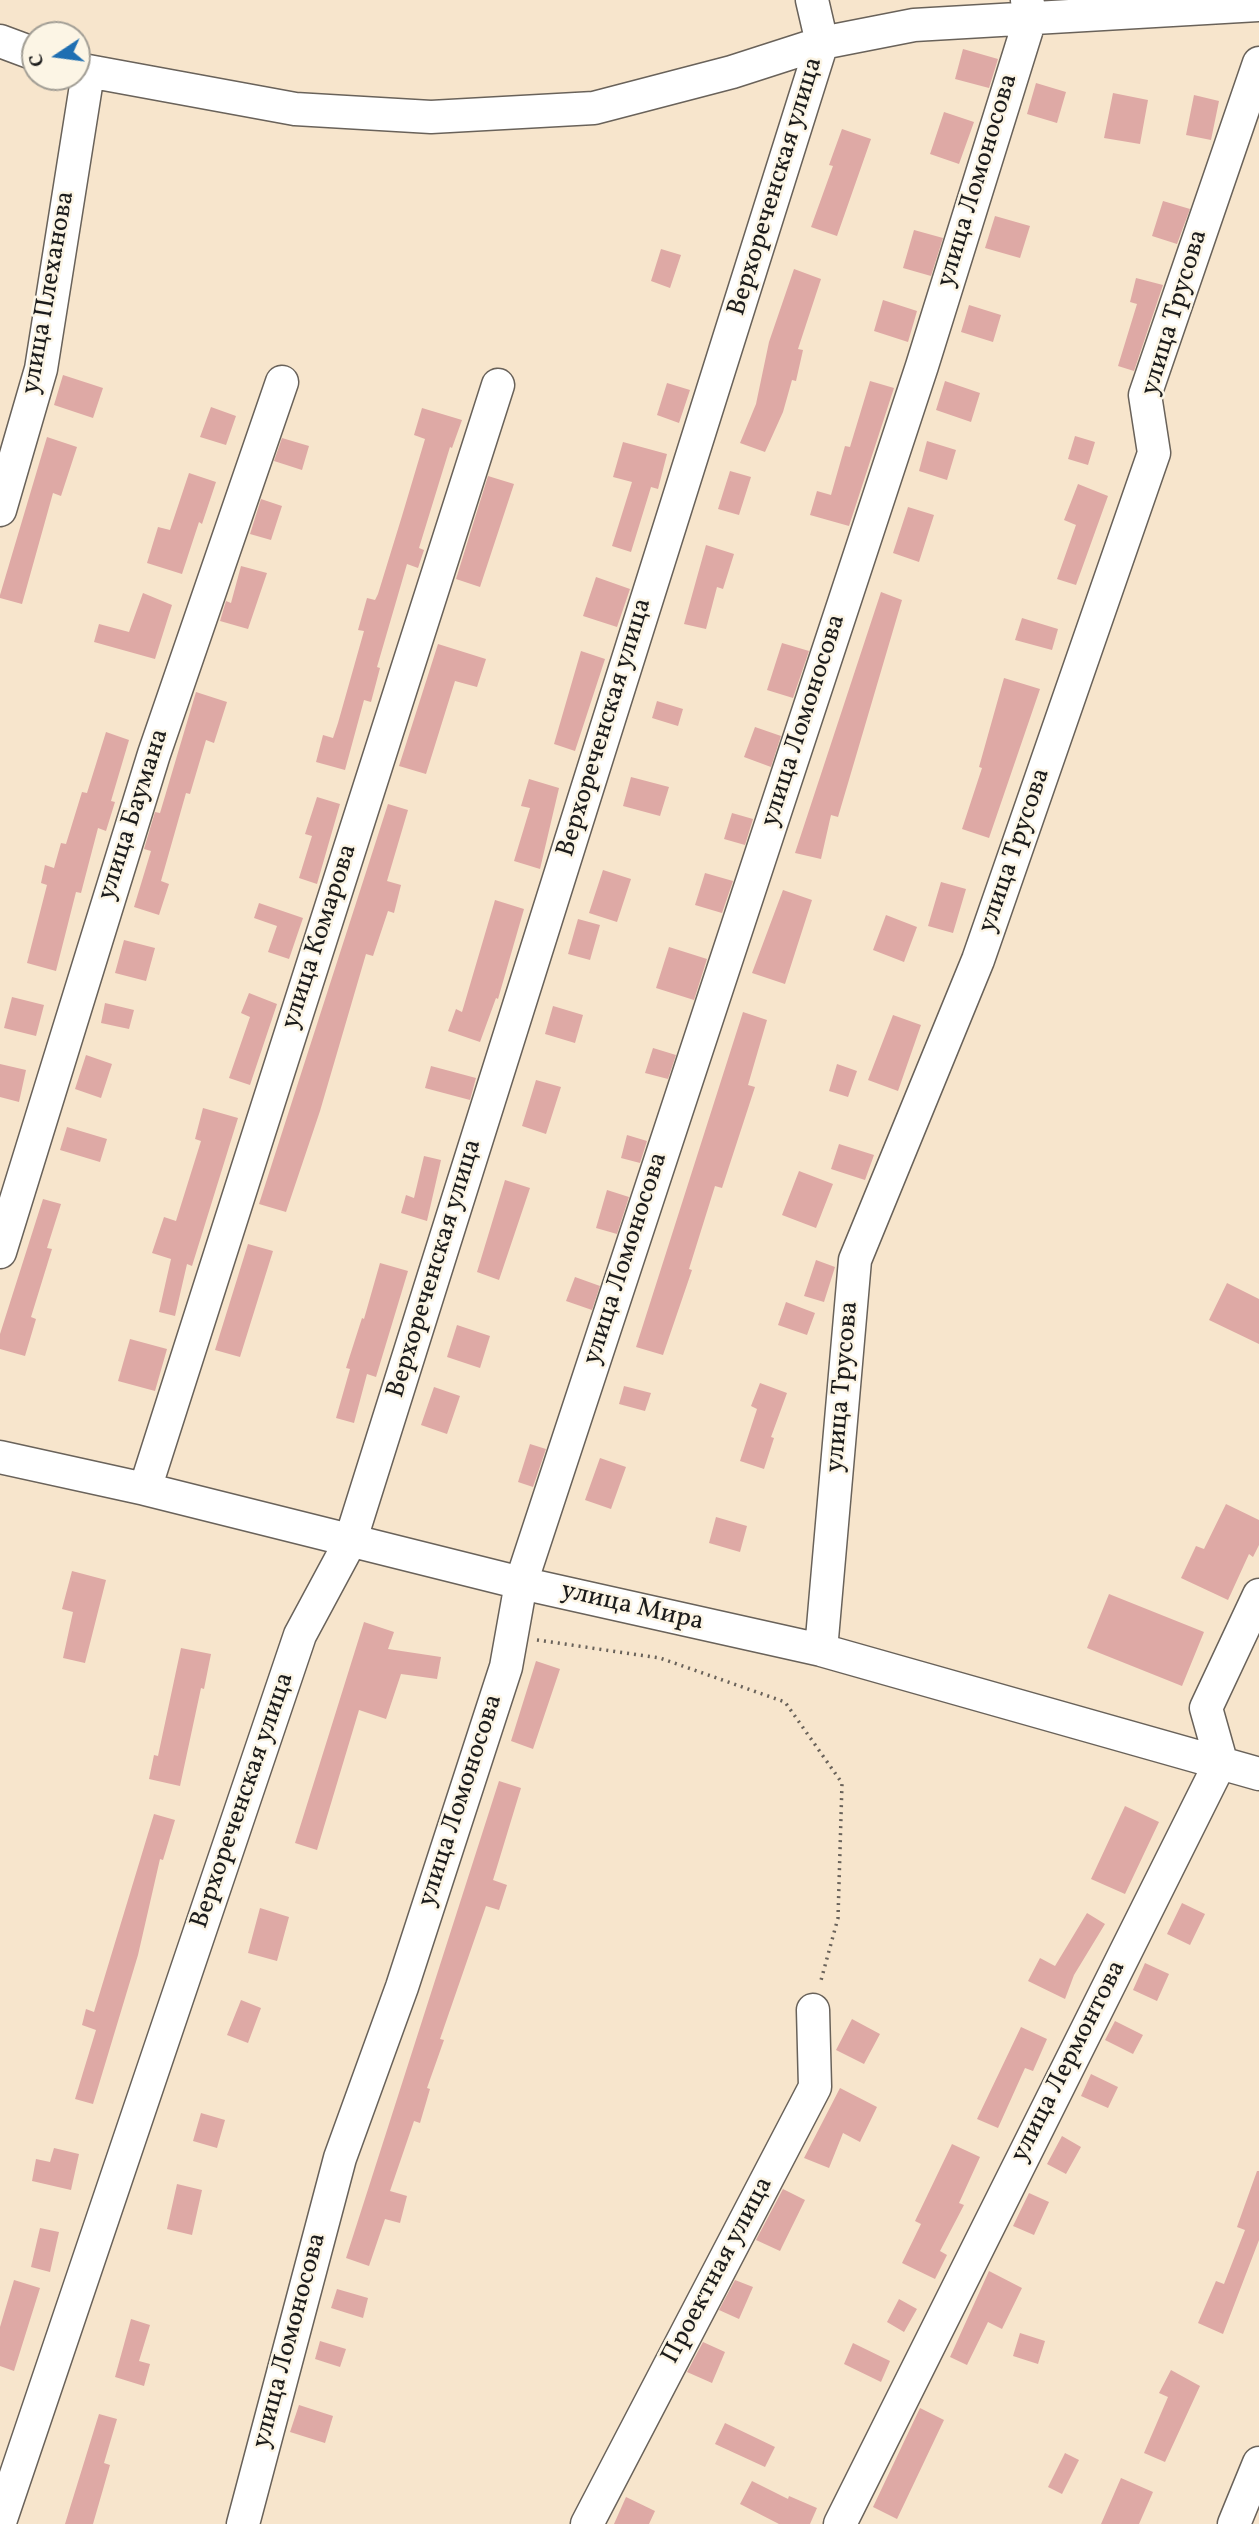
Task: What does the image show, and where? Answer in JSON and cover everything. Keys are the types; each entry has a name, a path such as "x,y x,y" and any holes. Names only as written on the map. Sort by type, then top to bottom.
{"street":[{"name":"Верхореченская улица","path":"0,2522 300,1636 350,1542 822,44 812,0"},
{"path":"91,73 295,109 431,117 594,108 732,72 822,44 914,25 1029,8 1259,5"},
{"name":"улица Ломоносова","path":"243,2524 340,2158 402,1987 506,1667 521,1583 922,366 1029,8"},
{"path":"0,41 21,49"},
{"name":"улица Трусова","path":"821,1650 855,1260 978,960 1154,453 1144,395 1259,63"},
{"name":"улица Плеханова","path":"0,510 40,369 79,91"},
{"name":"улица Баумана","path":"0,1252 154,754 282,382"},
{"name":"улица Комарова","path":"145,1489 498,385"},
{"name":"улица Мира","path":"0,1457 145,1489 521,1583 821,1650 1221,1761 1259,1774"},
{"path":"1221,1761 1206,1708 1259,1595"},
{"name":"улица Лермонтова","path":"840,2524 1221,1761"},
{"name":"Проектная улица","path":"587,2524 815,2087 813,2010"},
{"path":"1234,2524 1259,2463"}],"path":[{"path":"512,1636 660,1658 786,1702 842,1783 838,1918 813,2010"}],"building":[{"path":"963,49 998,59 989,88 955,79"},
{"path":"1036,83 1066,92 1057,123 1027,114"},
{"path":"1113,93 1148,100 1140,144 1104,138"},
{"path":"1194,95 1219,101 1211,140 1186,135"},
{"path":"944,112 974,122 959,164 930,154"},
{"path":"842,129 871,139 837,236 811,227 833,166 829,165"},
{"path":"1163,201 1190,209 1177,244 1152,236"},
{"path":"995,216 1030,226 1020,258 985,248"},
{"path":"914,230 943,238 931,276 903,268"},
{"path":"661,249 681,255 670,288 651,281"},
{"path":"794,269 821,279 798,349 803,350 796,381 792,380 783,412 765,452 740,443 756,404 769,342"},
{"path":"1136,278 1163,285 1134,371 1118,366 1137,304 1130,302"},
{"path":"883,300 917,311 908,342 874,331"},
{"path":"969,305 1001,315 993,342 961,332"},
{"path":"63,375 103,388 93,418 54,405"},
{"path":"870,381 894,388 849,526 810,515 817,491 831,495 845,446 850,447"},
{"path":"945,381 980,393 971,422 936,410"},
{"path":"667,383 690,390 679,423 657,415"},
{"path":"211,407 236,416 226,445 200,437"},
{"path":"422,408 462,420 452,448 450,447 419,548 424,550 418,568 407,564 377,667 380,668 371,702 364,700 345,770 316,762 323,735 333,738 364,631 358,630 367,598 375,600 378,594 402,516 425,439 414,435"},
{"path":"1075,436 1095,442 1088,465 1068,459"},
{"path":"47,437 77,447 61,496 53,493 22,604 0,598 0,595"},
{"path":"282,438 309,446 302,470 274,461"},
{"path":"927,441 956,450 947,480 919,471"},
{"path":"623,442 667,454 658,489 651,487 631,552 612,546 632,482 613,477"},
{"path":"730,471 751,477 739,515 718,509"},
{"path":"189,473 216,482 182,574 147,563 158,527 170,530"},
{"path":"488,476 514,484 480,587 456,579"},
{"path":"1078,484 1108,496 1076,585 1057,579 1076,525 1064,520"},
{"path":"261,499 282,506 271,540 250,534"},
{"path":"908,507 934,515 919,562 893,553"},
{"path":"706,545 734,554 723,589 717,587 706,629 684,624"},
{"path":"241,566 267,573 248,629 220,621 226,601 231,603"},
{"path":"596,577 630,589 617,627 583,616"},
{"path":"881,592 902,600 838,817 831,815 821,859 795,853"},
{"path":"143,593 172,605 155,659 94,642 99,624 129,632"},
{"path":"1022,618 1058,629 1052,650 1015,640"},
{"path":"782,643 809,651 793,698 767,690"},
{"path":"438,644 486,659 477,687 455,681 426,774 399,766"},
{"path":"581,651 605,659 575,751 554,744"},
{"path":"1004,678 1040,689 989,838 962,829 982,768 979,767"},
{"path":"196,692 227,702 214,743 206,740 190,794 186,793 161,881 169,884 159,915 134,907 151,851 144,849 155,812 160,813"},
{"path":"657,701 683,709 678,726 652,718"},
{"path":"755,727 781,736 771,767 744,757"},
{"path":"106,732 129,740 111,801 115,802 106,831 98,828 81,893 76,892 56,971 27,963 47,885 41,883 45,865 54,868 61,843 66,844 82,792 87,793"},
{"path":"631,777 669,787 660,816 623,806"},
{"path":"529,779 559,788 540,869 514,861 530,808 521,806"},
{"path":"317,797 340,804 317,884 299,878 312,836 305,834"},
{"path":"388,804 408,810 387,881 401,885 394,913 388,911 373,956 366,954 320,1111 286,1212 259,1204"},
{"path":"732,813 753,819 745,845 724,839"},
{"path":"603,870 631,879 617,922 589,913"},
{"path":"705,873 733,881 722,913 695,905"},
{"path":"941,882 966,889 953,933 928,926"},
{"path":"783,890 812,900 785,984 752,973"},
{"path":"495,900 524,909 498,999 496,998 480,1042 448,1031 456,1009 462,1012"},
{"path":"259,903 303,918 289,959 268,952 277,926 254,918"},
{"path":"886,915 917,927 904,962 873,950"},
{"path":"578,919 600,925 590,960 568,954"},
{"path":"124,940 155,948 146,981 115,973"},
{"path":"669,947 707,959 694,1000 656,988"},
{"path":"249,993 277,1004 250,1085 229,1078 250,1017 241,1013"},
{"path":"12,997 44,1005 36,1036 4,1028"},
{"path":"105,1003 134,1010 129,1029 101,1023"},
{"path":"553,1006 583,1015 575,1043 545,1034"},
{"path":"743,1012 767,1020 748,1085 755,1087 722,1188 715,1186 689,1269 692,1270 663,1355 636,1347"},
{"path":"893,1015 921,1025 898,1091 868,1080"},
{"path":"653,1048 676,1055 668,1079 645,1073"},
{"path":"86,1055 112,1064 101,1098 75,1089"},
{"path":"0,1064 26,1070 19,1102 0,1097"},
{"path":"837,1064 857,1071 848,1097 829,1091"},
{"path":"431,1066 476,1078 470,1100 425,1088"},
{"path":"536,1080 561,1087 546,1134 522,1126"},
{"path":"203,1108 238,1118 192,1266 187,1264 175,1316 159,1312 171,1259 152,1253 164,1217 176,1221 201,1141 195,1139"},
{"path":"67,1127 107,1139 100,1162 60,1150"},
{"path":"627,1135 647,1141 640,1163 621,1158"},
{"path":"839,1144 874,1155 865,1180 831,1169"},
{"path":"424,1156 441,1160 427,1221 401,1213 406,1195 414,1198"},
{"path":"799,1171 833,1184 816,1228 782,1215"},
{"path":"505,1180 530,1188 499,1280 477,1272"},
{"path":"607,1190 629,1197 617,1234 596,1228"},
{"path":"43,1199 61,1204 47,1248 52,1249 31,1317 36,1319 25,1356 0,1349 0,1334"},
{"path":"248,1244 273,1251 240,1357 215,1350"},
{"path":"816,1260 835,1267 824,1302 804,1296"},
{"path":"380,1263 408,1271 376,1377 367,1374 354,1423 336,1418 350,1369 346,1368"},
{"path":"575,1277 600,1286 592,1310 566,1301"},
{"path":"1227,1283 1259,1299 1259,1344 1209,1320"},
{"path":"786,1302 815,1313 807,1335 778,1325"},
{"path":"457,1325 490,1336 480,1368 447,1357"},
{"path":"130,1339 167,1349 155,1391 118,1381"},
{"path":"760,1383 787,1393 771,1437 774,1438 764,1469 740,1461 757,1409 751,1406"},
{"path":"624,1386 651,1393 645,1411 619,1404"},
{"path":"434,1387 460,1396 447,1434 421,1425"},
{"path":"530,1444 546,1449 533,1487 518,1482"},
{"path":"600,1458 626,1467 611,1509 585,1500"},
{"path":"1226,1504 1259,1520 1259,1545 1253,1557 1249,1554 1228,1600 1181,1578 1196,1546 1204,1549"},
{"path":"716,1517 747,1526 740,1552 709,1543"},
{"path":"72,1571 106,1580 85,1663 63,1658 73,1612 62,1609"},
{"path":"1109,1594 1204,1632 1182,1686 1087,1648"},
{"path":"364,1622 394,1632 388,1649 441,1657 437,1679 401,1674 386,1719 359,1710 317,1850 295,1843"},
{"path":"181,1648 211,1654 180,1786 149,1779 154,1755 158,1756"},
{"path":"536,1661 560,1669 533,1749 511,1741"},
{"path":"499,1781 521,1788 493,1880 507,1885 499,1910 486,1906 440,2039 444,2040 427,2088 430,2089 420,2123 414,2121 390,2191 407,2196 400,2223 385,2219 369,2266 346,2258"},
{"path":"1125,1806 1159,1822 1125,1894 1091,1879"},
{"path":"154,1814 175,1820 163,1860 160,1859 138,1955 93,2104 75,2099 96,2030 82,2025 86,2009 94,2012"},
{"path":"1182,1903 1205,1914 1190,1945 1167,1934"},
{"path":"260,1908 289,1917 277,1961 248,1953"},
{"path":"1087,1913 1105,1924 1074,1975 1065,1999 1028,1981 1040,1958 1055,1966"},
{"path":"1145,1963 1169,1974 1157,2001 1133,1990"},
{"path":"241,2000 261,2008 248,2043 227,2035"},
{"path":"852,2019 880,2034 864,2064 836,2050"},
{"path":"1115,2021 1143,2035 1133,2054 1105,2040"},
{"path":"1021,2027 1047,2039 1033,2071 1025,2068 998,2128 977,2119"},
{"path":"1091,2074 1118,2087 1108,2108 1081,2096"},
{"path":"840,2088 877,2107 860,2142 843,2133 829,2168 804,2158"},
{"path":"201,2113 225,2120 217,2148 193,2141"},
{"path":"1062,2136 1081,2147 1066,2174 1047,2164"},
{"path":"952,2144 980,2157 959,2203 964,2205 940,2251 947,2255 935,2279 902,2263 921,2224 915,2221"},
{"path":"54,2148 79,2154 71,2190 32,2181 36,2159 50,2162"},
{"path":"1257,2171 1259,2240 1223,2334 1198,2323 1216,2281 1224,2284 1245,2230 1237,2227"},
{"path":"177,2184 202,2190 192,2235 167,2229"},
{"path":"783,2189 805,2200 780,2251 756,2240"},
{"path":"1029,2193 1049,2202 1034,2235 1013,2226"},
{"path":"40,2228 59,2232 50,2272 31,2267"},
{"path":"989,2271 1022,2288 1002,2329 988,2322 967,2365 950,2357"},
{"path":"14,2280 40,2288 14,2371 0,2366 0,2327"},
{"path":"735,2280 753,2287 739,2319 719,2310"},
{"path":"337,2289 368,2298 363,2318 331,2308"},
{"path":"899,2299 917,2309 904,2332 887,2322"},
{"path":"131,2319 150,2325 139,2361 150,2364 144,2386 115,2377"},
{"path":"1020,2333 1045,2341 1038,2364 1013,2356"},
{"path":"320,2341 346,2349 340,2367 315,2359"},
{"path":"703,2342 725,2352 712,2383 687,2372"},
{"path":"853,2343 890,2361 881,2382 844,2364"},
{"path":"1171,2370 1200,2386 1165,2462 1144,2453 1168,2397 1159,2393"},
{"path":"299,2405 333,2416 325,2443 290,2432"},
{"path":"920,2408 944,2420 897,2519 873,2507"},
{"path":"99,2414 117,2419 104,2463 110,2465 93,2524 65,2524"},
{"path":"725,2423 775,2447 765,2467 715,2444"},
{"path":"1065,2453 1079,2460 1062,2494 1048,2487"},
{"path":"1121,2478 1153,2492 1139,2524 1101,2524"},
{"path":"752,2481 788,2499 789,2496 817,2508 810,2524 779,2524 740,2504"},
{"path":"626,2497 655,2511 649,2524 614,2524"}]}
